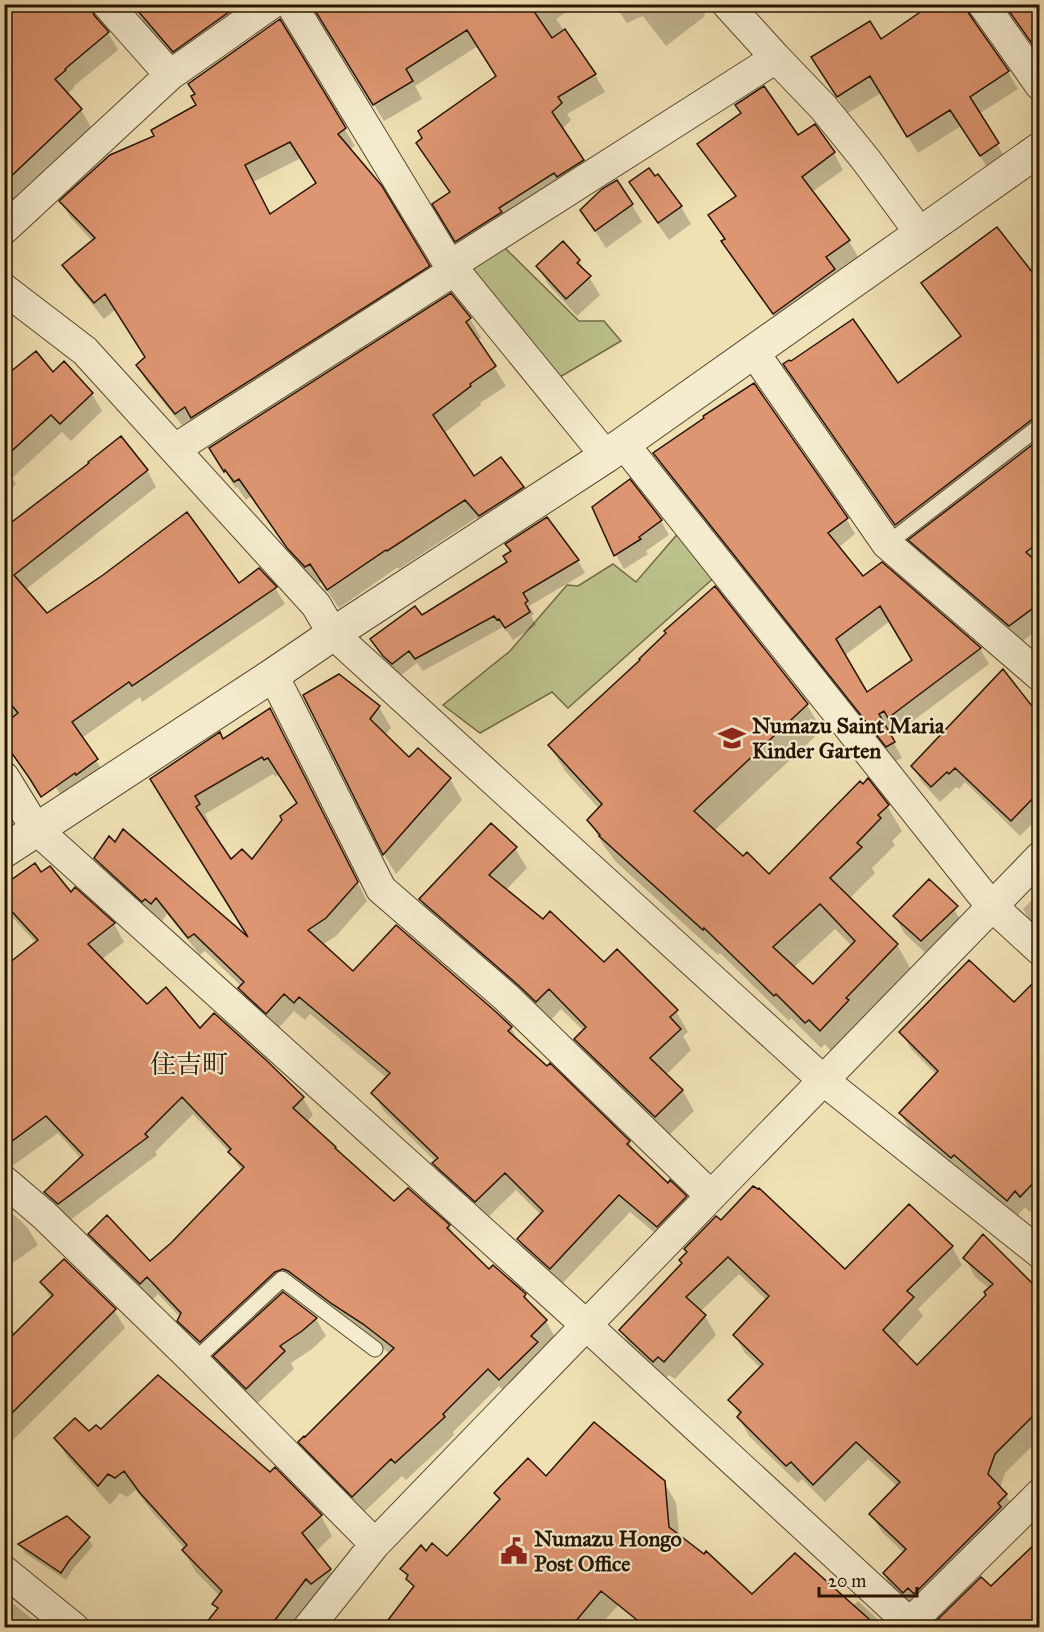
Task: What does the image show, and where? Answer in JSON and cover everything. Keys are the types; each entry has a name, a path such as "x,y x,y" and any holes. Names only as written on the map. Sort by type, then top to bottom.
{"street":[{"path":"107,4 170,75"},
{"path":"4,229 170,75 271,4"},
{"path":"291,4 453,267 615,450 821,693 992,906 1040,950"},
{"path":"727,4 823,107 921,233"},
{"path":"983,4 1040,85"},
{"path":"175,449 776,58"},
{"path":"4,851 615,450 1040,149"},
{"path":"4,289 85,351 316,605 333,634 823,1080 1040,1252"},
{"path":"753,351 887,544 1040,676"},
{"path":"273,675 381,889 507,998 711,1196"},
{"path":"4,777 36,829 586,1325 913,1625 1040,1494"},
{"path":"308,1628 375,1544 1040,857"},
{"path":"4,1181 44,1215 194,1361 375,1544"},
{"path":"4,1571 74,1628"}],"lane":[{"path":"887,544 1040,426"},
{"path":"194,1361 282,1279 375,1349"}],"green space":[{"path":"504,247 579,321 604,321 621,341 560,377 466,272"},
{"path":"681,530 717,575 568,708 552,692 480,733 443,705 510,651 567,585 578,586 613,564 636,582"}],"building":[{"path":"4,4 90,4 94,15 109,32 55,79 82,109 4,183"},
{"path":"132,4 240,4 173,52"},
{"path":"311,4 529,4 552,38 565,29 596,74 558,97 562,103 552,112 584,160 557,177 554,173 499,208 502,212 455,242 432,204 450,192 416,143 422,138 418,131 496,76 467,30 406,69 413,81 373,105"},
{"path":"932,4 966,4 969,14 1009,71 970,97 999,143 980,156 950,110 907,137 870,76 837,97 811,57 870,21 881,39"},
{"path":"1004,4 1040,4 1040,51 1038,52"},
{"path":"280,19 346,128 338,134 382,186 430,266 191,418 185,407 175,414 136,365 145,357 105,294 94,303 62,265 95,238 59,201 110,155 154,136 151,130 196,105 191,96 195,94 188,84","holes":["290,142 316,183 270,214 245,165"]},
{"path":"764,86 798,135 815,124 835,152 802,177 850,240 826,257 835,269 773,314 721,241 725,239 708,215 736,196 697,144 741,113 735,105"},
{"path":"649,168 655,176 658,174 682,206 658,223 629,182"},
{"path":"617,180 633,204 595,231 580,210 602,189"},
{"path":"997,227 1040,282 1040,416 1034,418 895,525 783,364 791,361 853,319 898,383 961,336 921,283"},
{"path":"563,241 580,260 577,263 591,276 566,299 536,266"},
{"path":"451,293 471,318 466,322 496,366 433,415 474,476 501,457 524,487 479,516 465,500 327,590 310,564 305,567 287,548 239,479 234,482 225,470 224,472 209,448"},
{"path":"36,351 53,372 64,361 93,393 60,424 51,415 4,458 4,377"},
{"path":"754,383 848,518 828,533 863,576 882,562 981,648 888,718 884,711 879,714 895,742 886,747 653,453 704,418 703,416","holes":["880,606 912,660 867,692 836,639"]},
{"path":"121,436 148,470 14,575 47,613 103,575 187,512 239,583 259,568 277,587 132,686 129,682 72,722 98,759 41,797 4,742 4,724 18,713 4,696 4,528"},
{"path":"1040,439 1040,542 1026,552 1040,565 1040,603 1009,626 908,540"},
{"path":"630,479 662,520 639,537 641,539 614,556 592,507"},
{"path":"547,517 579,560 523,593 528,601 525,603 530,612 505,628 494,616 415,659 409,651 392,664 383,656 370,639 415,606 422,615 507,562 503,556 511,551 505,544"},
{"path":"715,586 808,704 694,811 743,856 747,852 769,874 860,781 863,784 868,778 889,805 878,815 881,818 857,843 862,847 830,878 898,944 846,998 849,1000 820,1031 809,1020 805,1023 776,994 774,996 704,928 703,930 599,836 587,820 602,804 548,745 640,660 666,633 664,631","holes":["820,904 855,941 813,984 773,947"]},
{"path":"1003,669 1039,715 1040,791 1011,821 955,768 949,774 947,772 931,787 911,766"},
{"path":"339,674 380,706 370,719 409,757 418,748 451,778 383,855 303,695"},
{"path":"270,708 358,882 326,918 308,930 353,971 396,925 495,1011 512,1027 508,1031 547,1066 550,1063 630,1141 627,1144 668,1183 670,1180 687,1196 657,1227 619,1195 550,1269 517,1239 543,1211 505,1173 475,1202 432,1163 438,1158 371,1093 390,1073 299,997 294,1003 284,994 266,1014 238,988 244,982 194,934 188,938 156,898 151,904 145,899 142,902 94,858 109,836 115,842 123,829 248,937 150,779 220,732 223,739","holes":["262,757 264,760 268,758 297,803 280,816 282,820 252,859 242,849 231,859 196,807 200,804 195,796"]},
{"path":"491,823 517,847 489,875 543,919 550,911 604,962 617,949 678,1010 670,1017 681,1029 650,1058 683,1090 655,1117 574,1039 586,1027 549,989 536,1002 419,899"},
{"path":"35,863 41,872 50,866 71,892 75,887 115,923 88,944 147,1004 166,987 200,1028 214,1013 304,1097 293,1108 335,1148 394,1201 408,1188 450,1225 447,1228 489,1269 493,1265 526,1294 524,1297 547,1320 531,1336 538,1342 499,1380 488,1369 443,1414 445,1417 395,1463 391,1459 352,1497 298,1442 394,1348 283,1269 275,1272 200,1342 177,1321 181,1313 147,1277 140,1284 88,1234 107,1215 150,1261 171,1243 244,1167 228,1152 231,1149 182,1097 145,1134 148,1137 58,1204 44,1192 83,1155 46,1116 4,1147 4,967 38,940 4,903 4,885"},
{"path":"929,879 958,906 921,941 893,916"},
{"path":"969,960 1014,1002 1040,976 1040,1176 1020,1197 1015,1191 1007,1201 954,1155 951,1158 899,1113 938,1071 899,1032"},
{"path":"753,1186 759,1188 845,1269 909,1204 953,1246 907,1291 914,1297 883,1330 917,1365 986,1295 984,1292 993,1284 963,1258 983,1234 1040,1291 1040,1409 995,1454 988,1474 1007,1494 998,1503 1001,1507 914,1594 908,1588 903,1593 883,1573 906,1549 869,1514 900,1482 856,1442 813,1485 791,1462 786,1466 737,1417 741,1412 728,1400 763,1364 733,1335 769,1296 728,1257 686,1297 706,1315 664,1362 658,1357 653,1362 619,1330 682,1263 679,1260 687,1252 684,1249 716,1216 721,1220"},
{"path":"64,1259 116,1309 4,1421 4,1344 53,1295 40,1282"},
{"path":"283,1292 317,1318 280,1346 285,1351 246,1389 213,1356"},
{"path":"158,1375 270,1472 275,1467 322,1515 302,1533 331,1569 311,1584 306,1579 269,1628 202,1628 218,1608 212,1604 222,1591 182,1550 187,1545 140,1493 124,1471 115,1478 108,1474 98,1486 54,1438 75,1418 89,1431 96,1425 101,1429"},
{"path":"594,1422 665,1481 669,1527 704,1554 706,1551 752,1594 795,1553 879,1628 647,1628 601,1591 570,1628 382,1628 414,1586 406,1579 408,1575 400,1569 421,1545 426,1551 432,1543 447,1556 500,1499 494,1493 528,1458 546,1476"},
{"path":"67,1516 90,1537 61,1573 18,1544"},
{"path":"1040,1539 1040,1628 946,1628 938,1619 981,1577 991,1586"}],"place":[{"name":"Numazu Saint Maria Kinder Garten","path":"732,738"},
{"name":"Numazu Hongo Post Office","path":"514,1551"}],"district":[{"name":"住吉町","path":"189,1064"}]}
